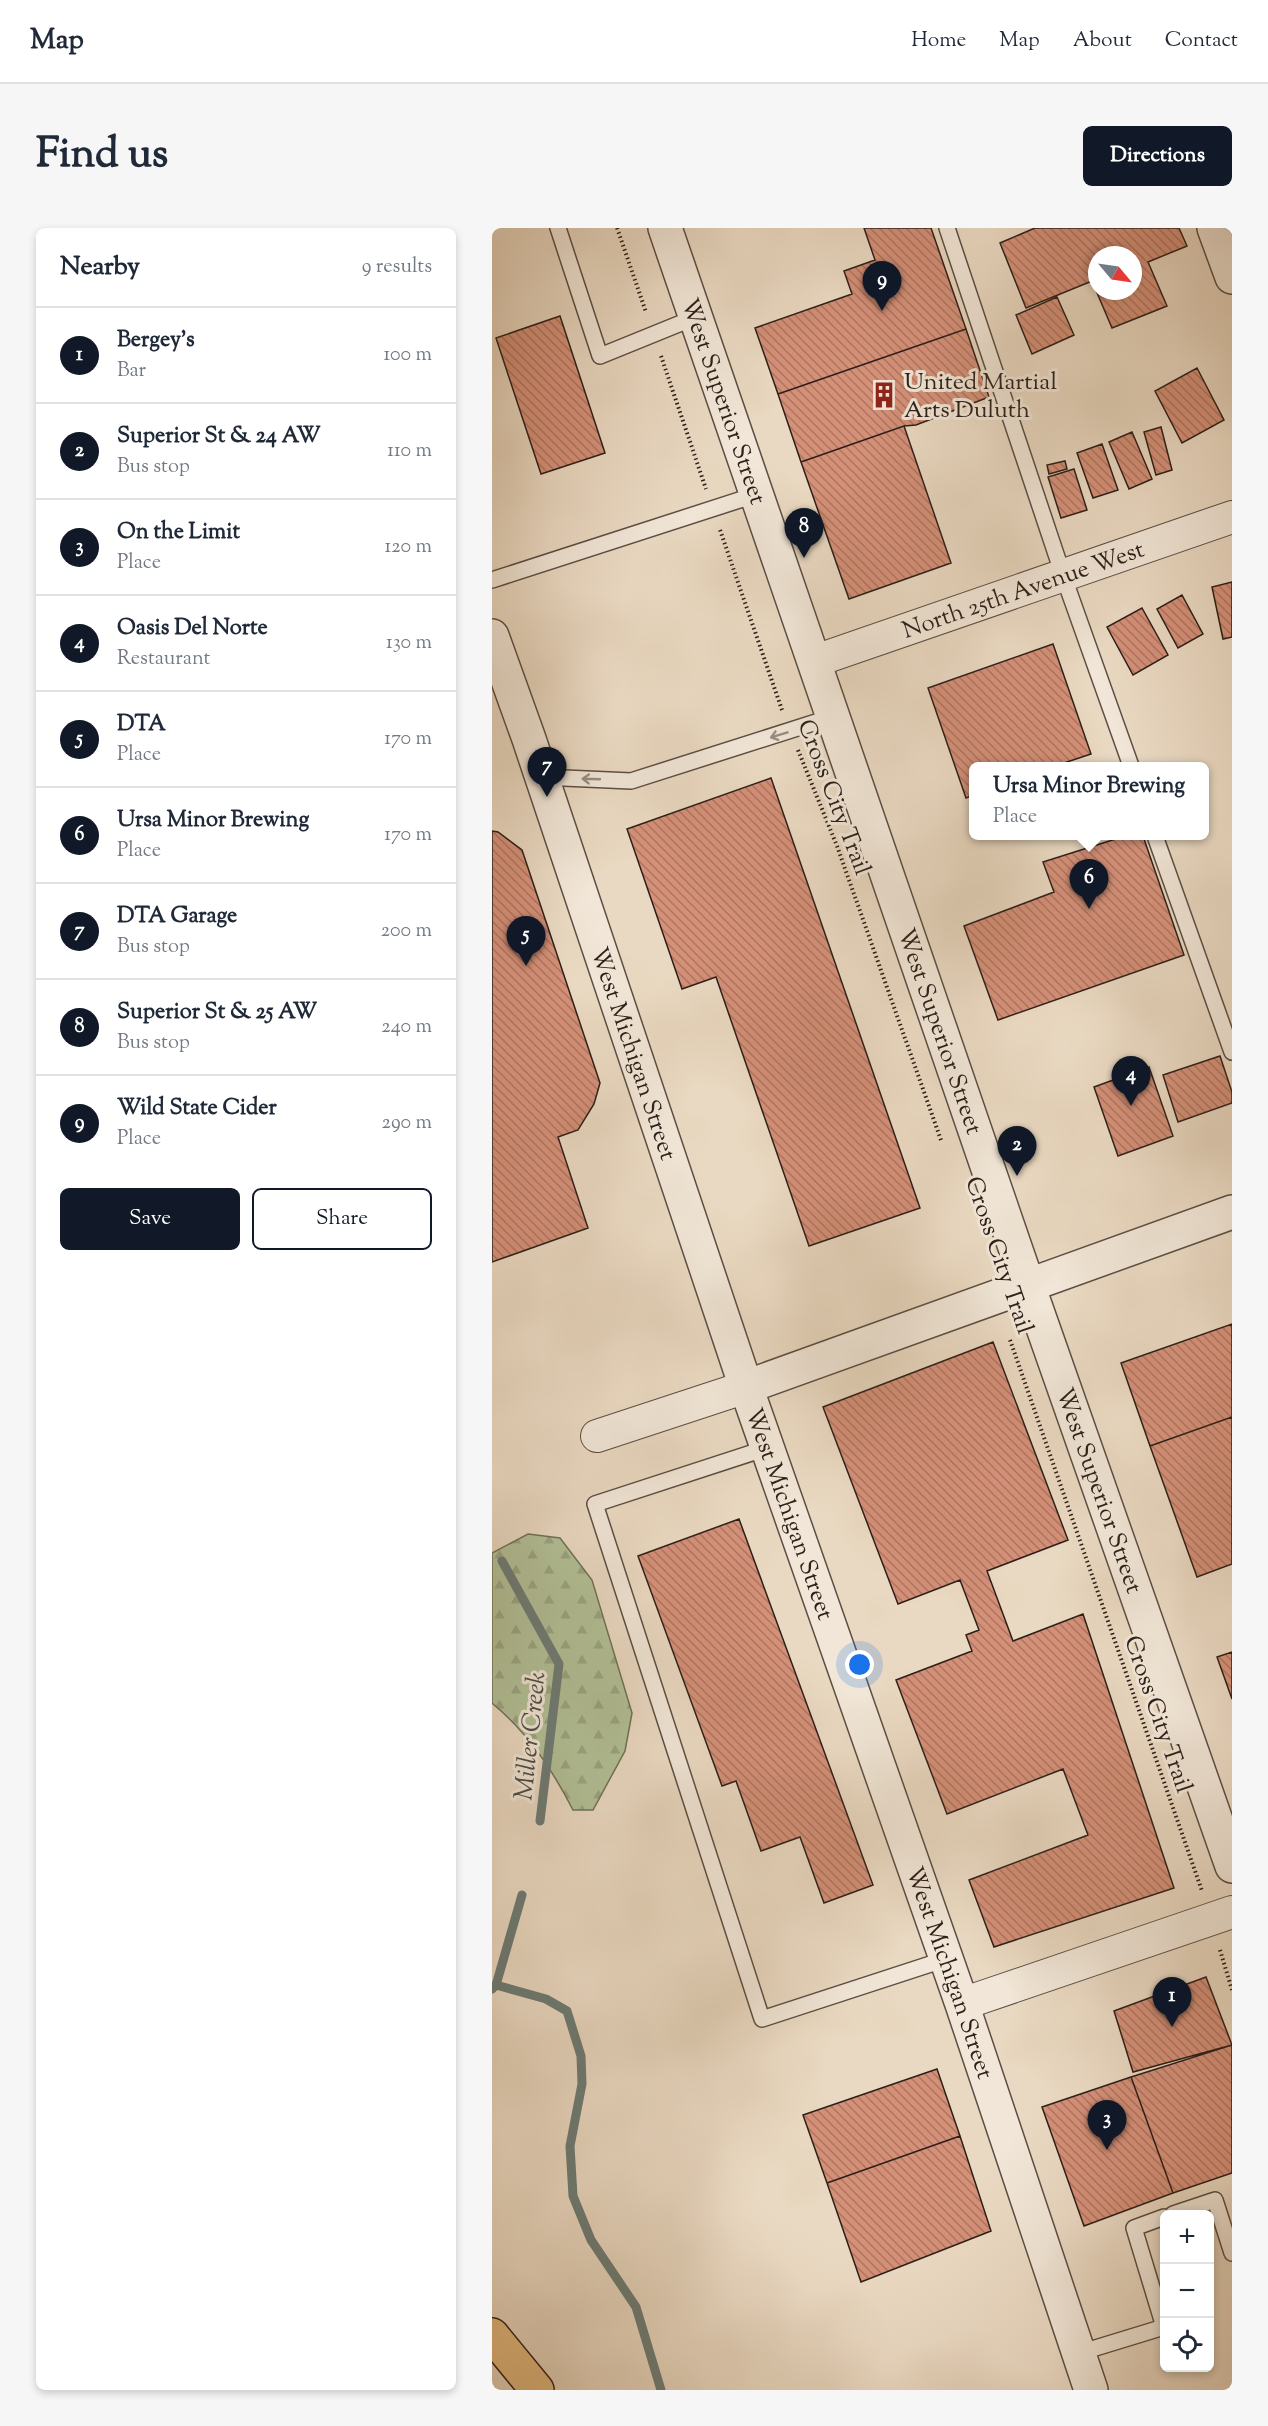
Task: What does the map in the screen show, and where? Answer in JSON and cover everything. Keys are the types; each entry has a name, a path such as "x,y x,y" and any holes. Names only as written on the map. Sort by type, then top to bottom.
{"highway":[{"path":"492,2335 537,2390"}],"street":[{"name":"West Superior Street","path":"665,228 835,717 1028,1285 1232,1866"},
{"path":"1214,228 1232,277"},
{"name":"North 25th Avenue West","path":"815,661 1232,517"},
{"name":"West Michigan Street","path":"492,636 542,777 746,1387 962,2004 1092,2390"},
{"path":"597,1436 746,1387 1232,1212"},
{"path":"962,2004 1221,1915"}],"lane":[{"path":"558,228 600,356 696,317"},
{"path":"947,228 1062,575 1130,762"},
{"path":"492,580 758,494"},
{"path":"542,777 631,781 835,717"},
{"path":"1156,840 1232,1052"},
{"path":"767,1448 595,1504 762,2019 946,1959"},
{"path":"1185,2210 1215,2200 1232,2253"},
{"path":"1160,2218 1134,2228 1161,2318"},
{"path":"1079,2353 1160,2328"}],"path":[{"name":"Cross City Trail","path":"617,228 790,732 837,846 945,1150"},
{"name":"Cross City Trail","path":"996,1297 1221,1915 1232,1990"}],"green space":[{"path":"528,1534 560,1538 592,1580 632,1713 625,1751 593,1810 573,1810 557,1780 538,1752 517,1727 492,1703 492,1553"}],"building":[{"path":"864,228 931,228 966,329 778,394 755,328 852,294 844,271 875,260"},
{"path":"1035,228 1179,228 1187,246 1148,262 1167,306 1112,328 1100,300 1142,300 1142,246 1088,246 1088,283 1026,308 1000,243"},
{"path":"1057,297 1074,335 1032,354 1016,315"},
{"path":"560,316 605,453 541,474 496,338"},
{"name":"United Martial Arts Duluth","path":"966,329 989,397 916,425 904,426 801,462 778,394"},
{"path":"1197,368 1224,420 1182,443 1155,391"},
{"path":"904,426 951,563 849,599 801,462"},
{"path":"1161,427 1172,470 1156,475 1144,432"},
{"path":"1132,432 1152,479 1129,489 1109,442"},
{"path":"1102,444 1118,490 1093,498 1077,453"},
{"path":"1065,461 1067,469 1049,474 1047,465"},
{"path":"1074,469 1087,510 1061,518 1048,477"},
{"path":"1232,582 1232,637 1223,639 1212,587"},
{"path":"1182,595 1203,634 1178,648 1157,609"},
{"path":"1142,608 1168,655 1133,675 1107,627"},
{"path":"1053,644 1091,754 1067,762 969,762 969,797 966,798 928,688"},
{"path":"771,778 920,1208 809,1246 716,977 682,989 627,829"},
{"path":"492,831 498,832 522,850 600,1083 594,1104 578,1130 558,1137 588,1228 492,1262"},
{"path":"1112,840 1144,840 1184,955 998,1020 964,926 1054,892 1043,862"},
{"path":"1220,1056 1232,1092 1232,1103 1178,1122 1163,1075"},
{"path":"1149,1067 1173,1136 1118,1156 1094,1087"},
{"path":"1232,1324 1232,1417 1150,1446 1121,1363"},
{"path":"993,1342 1068,1540 987,1571 1013,1641 1083,1614 1174,1888 994,1947 969,1880 1088,1835 1063,1769 947,1814 896,1680 972,1651 966,1635 979,1630 960,1580 898,1604 823,1407"},
{"path":"1232,1417 1232,1564 1197,1577 1150,1446"},
{"path":"739,1519 873,1885 824,1903 800,1837 761,1851 736,1781 722,1786 638,1556"},
{"path":"1232,1652 1232,1699 1217,1657"},
{"path":"1206,1977 1232,2045 1133,2072 1114,2011"},
{"path":"1232,2045 1232,2173 1173,2193 1131,2077"},
{"path":"937,2069 960,2136 827,2183 803,2115"},
{"path":"1131,2077 1173,2193 1084,2226 1042,2107"},
{"path":"960,2136 991,2231 861,2282 827,2183"}],"waterway":[{"name":"Miller Creek","path":"502,1561 559,1664 540,1821"},
{"name":"Miller Creek","path":"492,1989 496,1985 522,1895"},
{"path":"496,1985 546,1999 567,2011 581,2056 582,2084 570,2146 573,2196 591,2240 636,2307 661,2390"}],"place":[{"name":"Wild State Cider","path":"882,311"},
{"name":"United Martial Arts Duluth","path":"884,395"},
{"name":"Superior St & 25 AW","path":"804,558"},
{"name":"DTA Garage","path":"547,797"},
{"name":"Ursa Minor Brewing","path":"1089,909"},
{"name":"DTA","path":"526,966"},
{"name":"Oasis Del Norte","path":"1131,1106"},
{"name":"Superior St & 24 AW","path":"1017,1176"},
{"name":"Bergey's","path":"1172,2027"},
{"name":"On the Limit","path":"1107,2150"}]}
